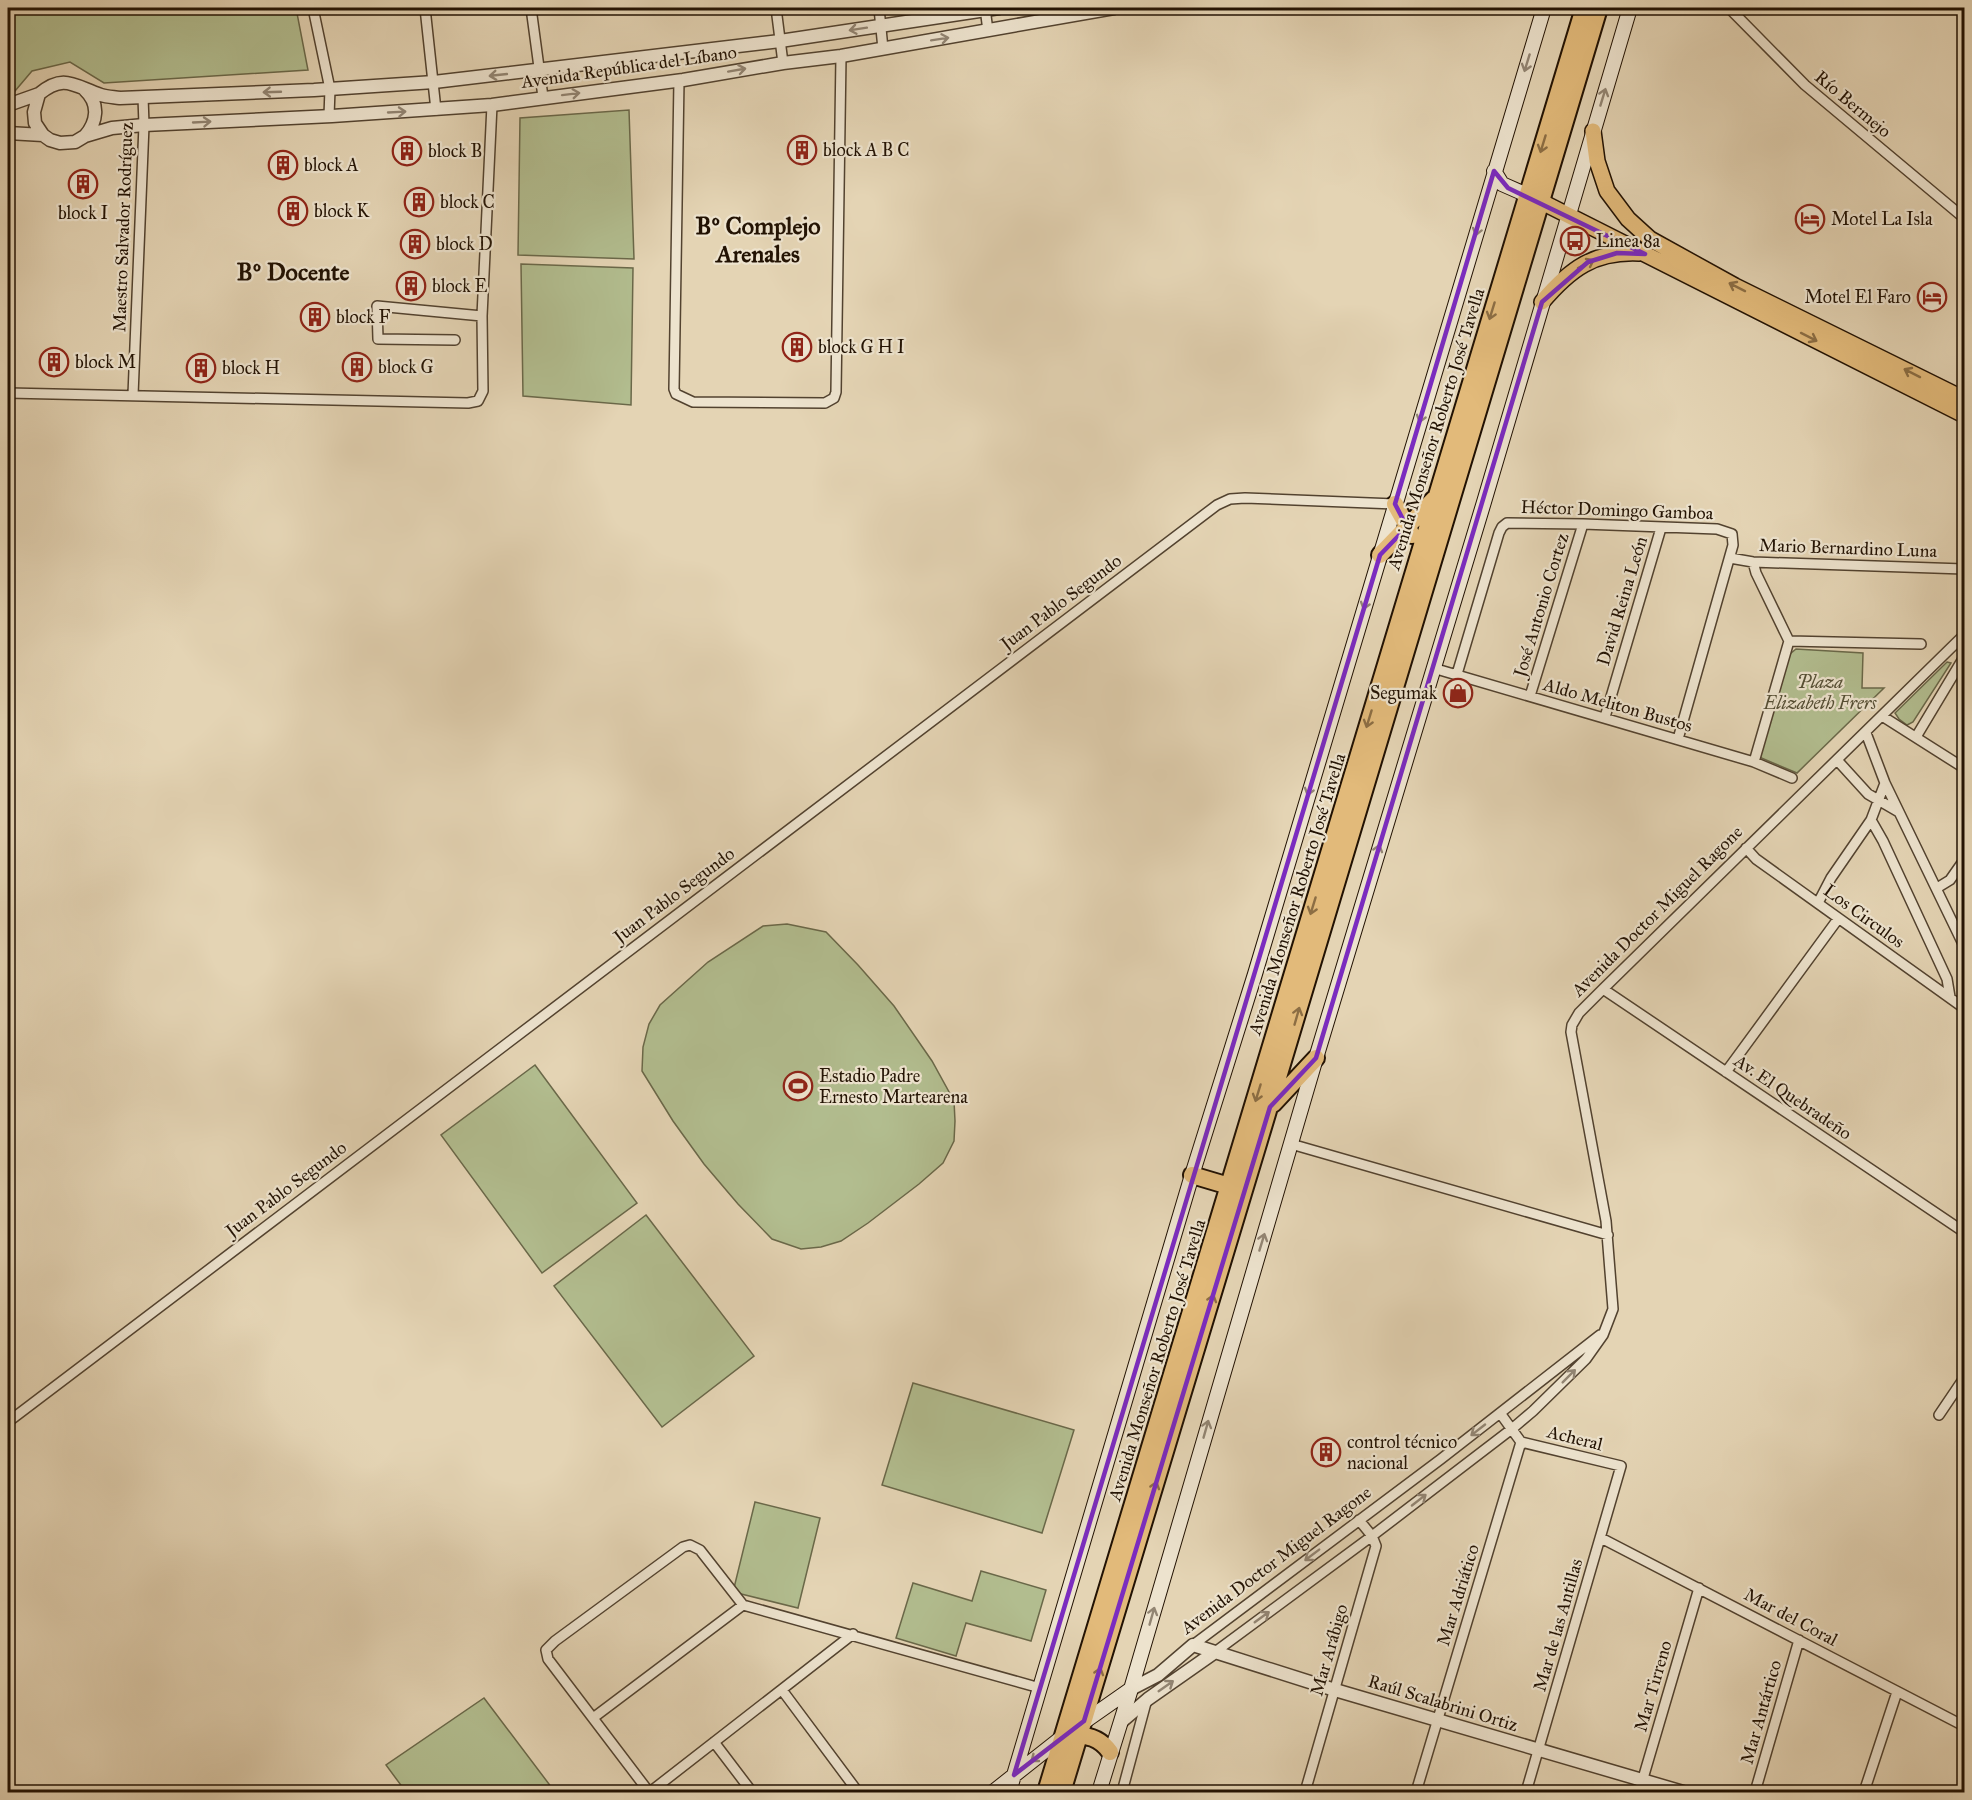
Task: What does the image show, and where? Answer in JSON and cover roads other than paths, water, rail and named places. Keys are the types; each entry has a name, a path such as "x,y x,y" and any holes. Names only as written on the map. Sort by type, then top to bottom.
{"highway":[{"name":"Avenida Monseñor Roberto José Tavella","path":"1046,1792 1076,1731 1270,1107 1435,551 1534,198 1584,8"},
{"name":"Avenida Monseñor Roberto José Tavella","path":"1062,1792 1076,1731 1229,1186 1436,496 1599,8"},
{"path":"1380,555 1436,496"},
{"path":"1395,504 1420,550"},
{"path":"1270,1107 1316,1058"},
{"path":"1192,1175 1229,1186"},
{"path":"1076,1731 1098,1740 1110,1752"}],"main road":[{"path":"1009,1792 1192,1175 1255,974 1544,8"},
{"path":"1099,1792 1630,8"},
{"path":"1593,131 1599,168 1607,191 1628,219 1650,239 1735,286 1965,399"},
{"path":"1494,171 1502,184 1569,214 1965,415"},
{"path":"1542,302 1573,270 1588,262 1617,253 1645,254"},
{"name":"Avenida Doctor Miguel Ragone","path":"993,1792 1131,1689"}],"street":[{"path":"313,8 330,89 329,116"},
{"path":"425,8 436,110"},
{"path":"531,8 543,97"},
{"path":"776,8 783,63"},
{"path":"879,8 883,49"},
{"path":"985,8 988,31"},
{"name":"Avenida República del Líbano","path":"84,88 103,96 143,97 434,82 780,41 985,8 999,8"},
{"name":"Avenida República del Líbano","path":"85,136 112,128 144,125 492,105 840,56 1114,8"},
{"name":"Río Bermejo","path":"1729,8 1805,85 1965,218"},
{"path":"679,80 674,389 676,394 693,402 825,403 834,398 836,392 840,56"},
{"path":"8,105 39,94 55,83 69,82 84,88 95,105 96,117 91,129 75,142 60,143 50,140 43,135 35,123 34,112 39,94"},
{"name":"Maestro Salvador Rodríguez","path":"133,395 144,125 143,97"},
{"path":"8,393 468,403 478,401 483,392 482,316 492,105"},
{"path":"8,133 43,135"},
{"path":"455,340 378,339 377,306 482,316"},
{"name":"Juan Pablo Segundo","path":"8,1422 1216,505 1230,498 1395,504"},
{"name":"Héctor Domingo Gamboa","path":"1457,674 1502,527 1512,522 1717,529 1732,534 1733,545 1730,558"},
{"name":"José Antonio Cortez","path":"1530,696 1583,524"},
{"name":"David Reina León","path":"1605,717 1661,528"},
{"path":"1678,739 1730,558"},
{"name":"Mario Bernardino Luna","path":"1730,558 1753,562 1965,569"},
{"path":"1753,562 1756,573 1789,641 1754,762"},
{"name":"Avenida Doctor Miguel Ragone","path":"1121,1722 1148,1699 1372,1536 1513,1428 1533,1411 1598,1345 1612,1315 1613,1301 1608,1235 1571,1032 1574,1020 1746,848 1965,635"},
{"path":"1789,641 1921,644"},
{"path":"1916,737 1965,657"},
{"name":"Aldo Meliton Bustos","path":"1433,668 1754,762 1792,778"},
{"path":"1882,716 1965,768"},
{"path":"1866,733 1899,812 1965,946"},
{"path":"1837,760 1868,794 1899,812"},
{"path":"1818,903 1831,878 1871,820 1886,783"},
{"path":"1871,820 1947,979 1950,997"},
{"name":"Los Circulos","path":"1746,848 1756,859 1838,919 1965,1008"},
{"path":"1937,888 1950,880 1965,860"},
{"path":"1725,1072 1838,919"},
{"name":"Av. El Quebradeño","path":"1603,989 1965,1232"},
{"path":"1291,1144 1608,1235"},
{"name":"Avenida Doctor Miguel Ragone","path":"1131,1689 1158,1675 1193,1645 1596,1339 1605,1329"},
{"path":"1939,1415 1965,1377"},
{"path":"1500,1413 1521,1442"},
{"name":"Acheral","path":"1521,1442 1621,1466"},
{"name":"Mar Adriático","path":"1416,1792 1521,1442"},
{"name":"Mar de las Antillas","path":"1526,1792 1621,1466"},
{"path":"1359,1520 1372,1536"},
{"name":"Mar Arábigo","path":"1305,1792 1376,1546 1372,1536"},
{"name":"Mar del Coral","path":"1601,1538 1965,1726"},
{"path":"853,1634 649,1792 548,1659 546,1650 683,1547 690,1545 700,1550 743,1605 853,1634 1040,1688"},
{"name":"Mar Tirreno","path":"1639,1792 1699,1588"},
{"path":"593,1718 743,1605"},
{"name":"Mar Antártico","path":"1755,1792 1799,1640"},
{"name":"Raúl Scalabrini Ortiz","path":"1193,1645 1335,1690 1683,1792"},
{"path":"782,1690 858,1792"},
{"path":"1864,1792 1897,1692"},
{"path":"1125,1792 1148,1699"},
{"path":"714,1742 753,1792"}],"place":[{"name":"block A B C","path":"802,150"},
{"name":"block B","path":"407,151"},
{"name":"block A","path":"283,165"},
{"name":"block I","path":"83,184"},
{"name":"block C","path":"419,202"},
{"name":"block K","path":"293,211"},
{"name":"Motel La Isla","path":"1810,219"},
{"name":"Linea 8a","path":"1575,241"},
{"name":"block D","path":"415,244"},
{"name":"block E","path":"411,286"},
{"name":"Motel El Faro","path":"1932,297"},
{"name":"block F","path":"315,317"},
{"name":"block G H I","path":"797,347"},
{"name":"block M","path":"54,362"},
{"name":"block G","path":"357,367"},
{"name":"block H","path":"201,368"},
{"name":"Segumak","path":"1458,693"},
{"name":"Estadio Padre Ernesto Martearena","path":"798,1086"},
{"name":"control técnico nacional","path":"1326,1452"}],"district":[{"name":"Bº Complejo Arenales","path":"758,240"},
{"name":"Bº Docente","path":"293,272"}],"park label":[{"name":"Plaza Elizabeth Frers","path":"1820,692"}]}
